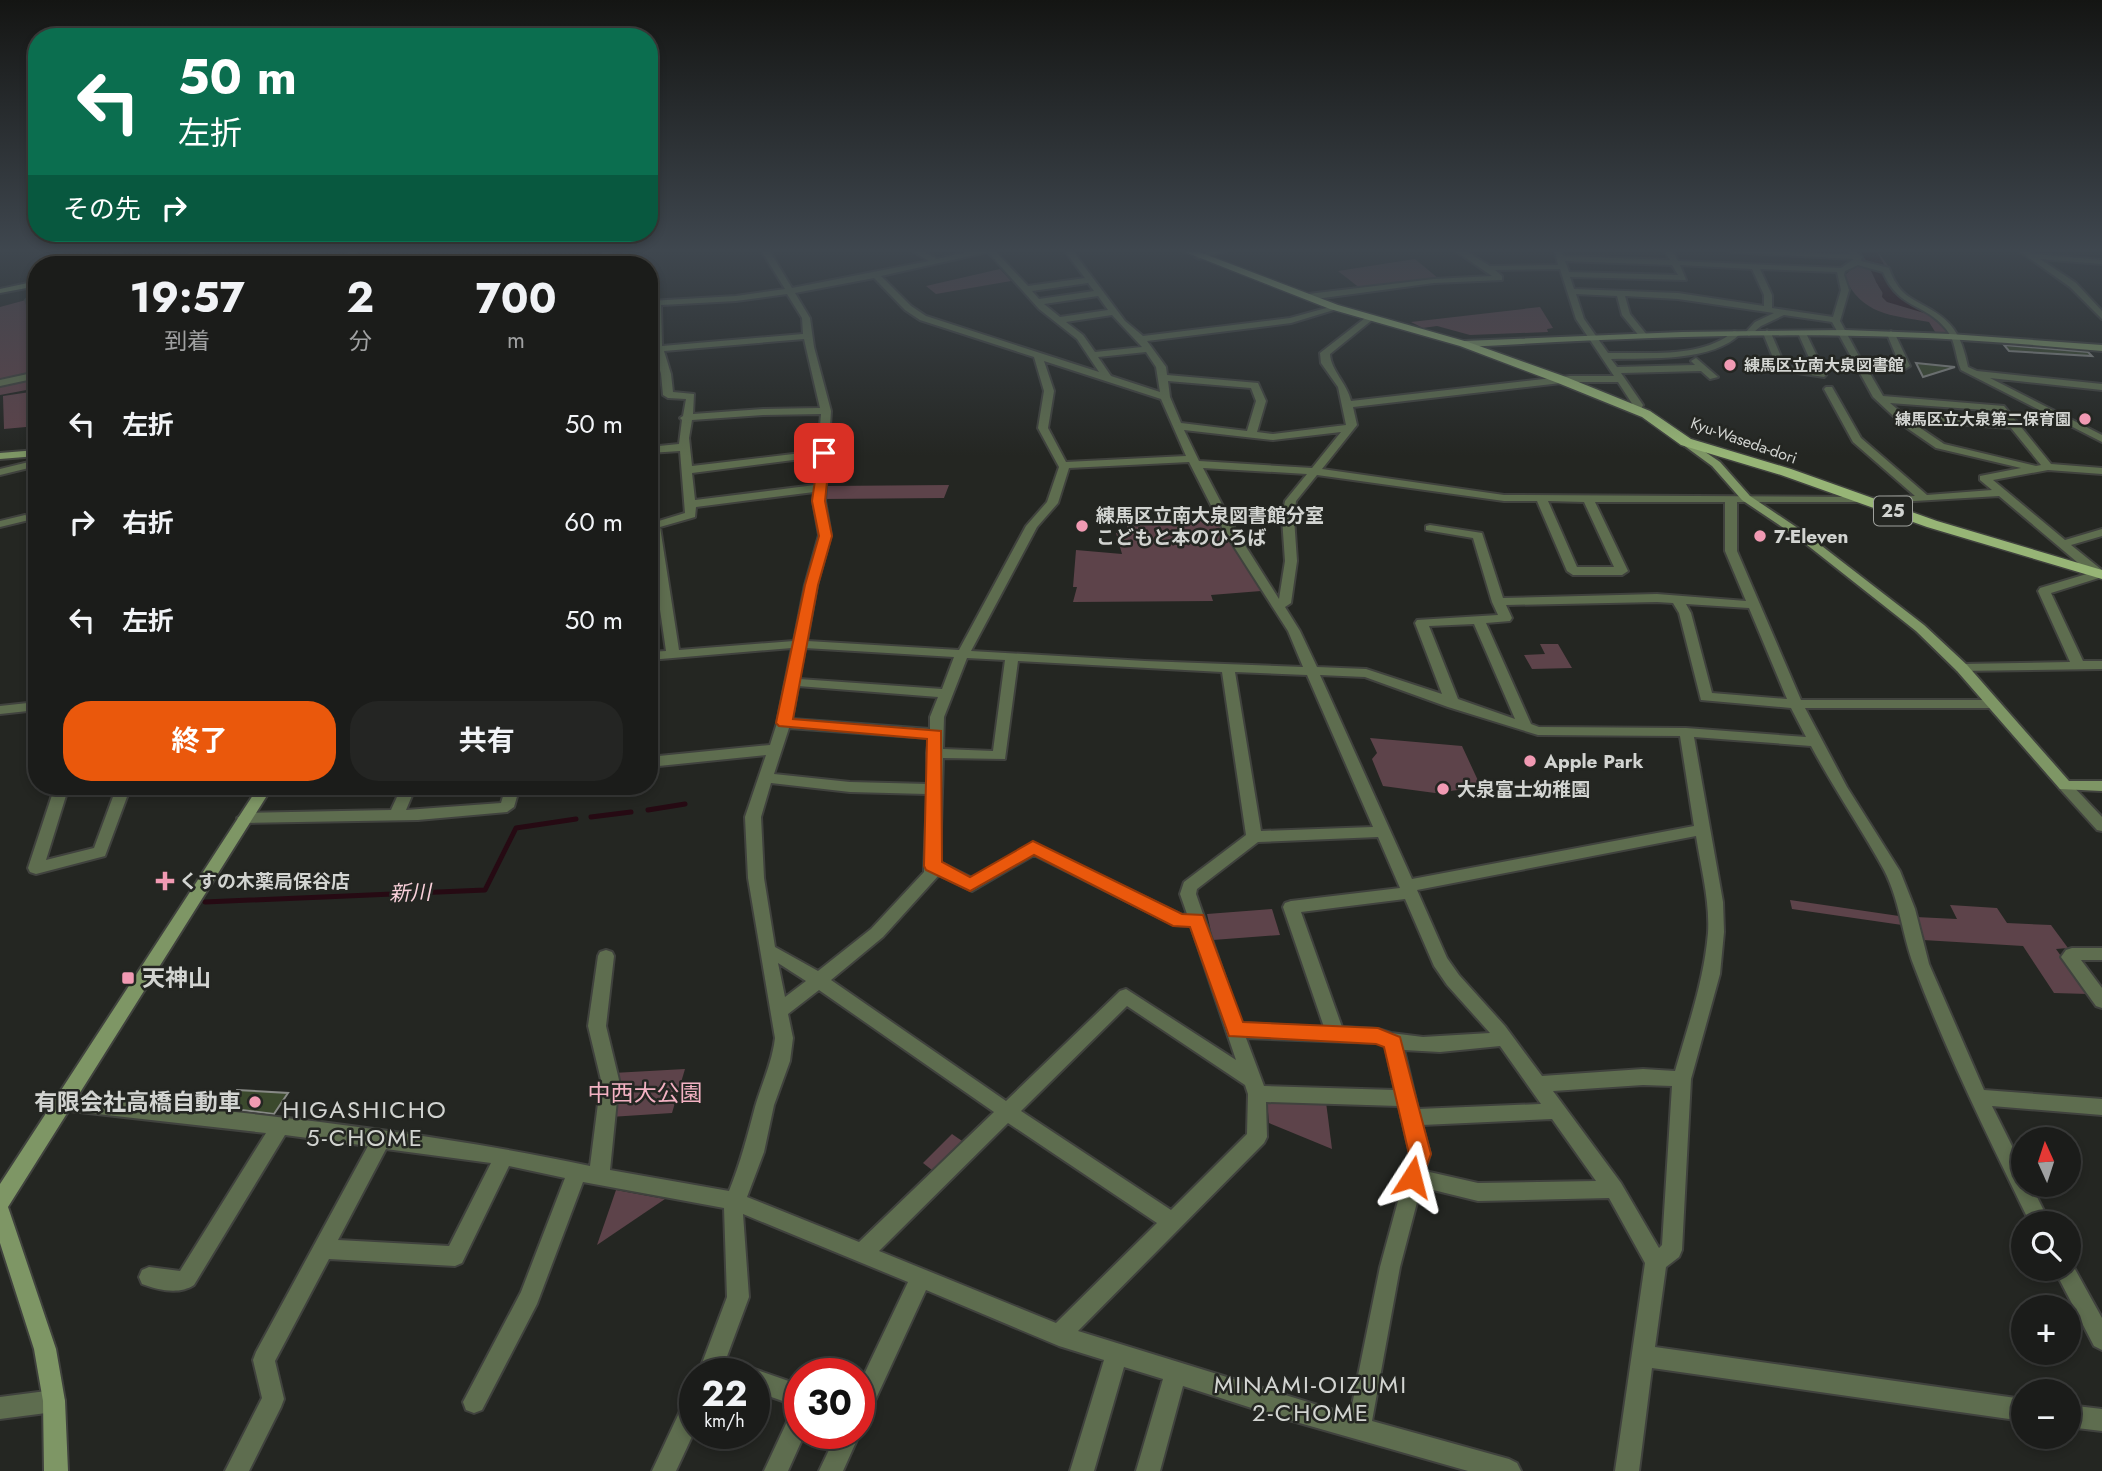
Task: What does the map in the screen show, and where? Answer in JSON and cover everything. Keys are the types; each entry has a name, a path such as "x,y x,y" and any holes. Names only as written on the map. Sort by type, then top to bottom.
{"main road":[{"name":"Kyu-Waseda-dori","path":"1371,319 1464,344 1562,380 1654,418 1686,442 2100,575"}],"street":[{"path":"715,1358 738,1297 733,1214 735,1200 754,1152 765,1105 781,1061 784,1038 753,853 753,817 784,723 799,644 825,536 819,501 827,411 806,319"},
{"path":"928,319 1165,397"},
{"path":"1059,320 1068,319"},
{"path":"1121,319 1141,339 1161,367 1165,397 1194,462 1230,531 1278,606 1312,670 1408,890 1452,980 1503,1038 1614,1189 1656,1262 1627,1471"},
{"path":"1141,339 1295,319"},
{"path":"1580,319 1638,405 1637,411"},
{"path":"1629,319 1643,335"},
{"path":"1749,333 1748,331 1758,324 1770,319"},
{"path":"1827,319 1836,320 1880,399 1900,417 1940,446 2032,468"},
{"path":"1940,319 1952,326 1958,338 1964,368 2099,438"},
{"path":"1059,320 1080,337 1107,377"},
{"path":"1278,606 1285,603 1289,582 1290,501 1350,428 1350,404 1343,387 1326,363 1325,353 1375,320"},
{"path":"1603,356 1687,353 1712,346 1737,333"},
{"path":"1767,333 1780,369 1821,375 1802,333"},
{"path":"1464,344 1643,335 1841,333 2102,348"},
{"path":"1858,362 1905,366 1891,334"},
{"path":"658,522 690,517 685,418 691,396 668,396 666,374 658,349 808,336"},
{"path":"1094,355 1148,349"},
{"path":"1687,353 1713,377"},
{"path":"779,1012 877,933 932,874 937,717 963,653 1032,526 1052,503 1064,465 1043,428 1049,391 1038,355"},
{"path":"1350,404 1616,374 1703,368"},
{"path":"1975,374 2102,387"},
{"path":"0,383 28,377"},
{"path":"1163,379 1255,384 1261,401 1251,434"},
{"path":"1829,389 1858,441 1924,498"},
{"path":"1880,399 1999,407 2048,467"},
{"path":"685,418 763,412 827,411"},
{"path":"1900,417 2015,425"},
{"path":"1178,426 1273,436 1350,428"},
{"path":"1686,442 1716,464 1738,498 1903,614 1962,667 2102,826"},
{"path":"658,449 685,447"},
{"path":"687,470 824,453"},
{"path":"0,456 28,454"},
{"path":"1064,465 1194,462 1313,472 1434,490 1541,499 1738,498 1863,501 2001,493"},
{"path":"0,472 28,465"},
{"path":"2100,575 1984,478 2048,467 2102,471"},
{"path":"690,504 820,488"},
{"path":"1738,498 1731,551 1815,742 1892,871 1907,909 1921,964 1978,1097 2034,1211"},
{"path":"1541,499 1573,571 1622,571 1588,499"},
{"path":"0,524 25,518"},
{"path":"1430,528 1478,535 1497,602 1506,618 1421,623 1453,704"},
{"path":"2063,544 2102,533"},
{"path":"658,567 673,654"},
{"path":"2077,663 2044,590 2100,575"},
{"path":"658,586 663,586"},
{"path":"1497,602 1677,599 1754,605"},
{"path":"1677,599 1685,612 1706,697 1796,704 1994,704"},
{"path":"1478,619 1526,728"},
{"path":"658,655 799,644 1012,657 1366,673 1538,731 1686,732 1815,742"},
{"path":"934,753 1000,756 1012,657"},
{"path":"1962,667 2077,663 2100,667"},
{"path":"1228,668 1254,837"},
{"path":"792,682 946,693"},
{"path":"0,710 28,707"},
{"path":"784,723 936,734"},
{"path":"1656,1262 1672,1250 1682,1079 1711,974 1716,932 1715,902 1686,732"},
{"path":"658,761 777,749"},
{"path":"767,778 850,787 934,789"},
{"path":"2065,786 2102,786"},
{"path":"59,795 36,868 100,852 121,795"},
{"path":"0,1201 261,795"},
{"path":"397,815 405,795"},
{"path":"245,818 397,815 507,807 510,795"},
{"path":"1335,1033 1291,907 1408,890 1701,830"},
{"path":"1059,1335 1257,1137 1253,1086 1188,894 1190,886 1254,837 1382,832"},
{"path":"933,866 970,885 1033,848 1180,921 1197,919"},
{"path":"2102,954 2072,954 2069,957 2102,1001"},
{"path":"768,955 782,957 820,981 1009,1113 1173,1222"},
{"path":"599,1177 610,1080 597,1026 606,956"},
{"path":"863,1252 1128,996 1253,1086 1409,1107 1557,1111"},
{"path":"1236,1030 1378,1036 1393,1042 1471,1043 1503,1038"},
{"path":"1359,1429 1390,1267 1420,1154 1393,1042"},
{"path":"1538,1084 1643,1077 1682,1079"},
{"path":"1978,1097 2102,1107"},
{"path":"62,1102 504,1156 577,1173 735,1200 1059,1335 1359,1429 1509,1471"},
{"path":"149,1277 181,1282 187,1278 280,1127"},
{"path":"237,1471 273,1399 264,1360 326,1249 381,1140"},
{"path":"326,1249 456,1256 504,1156"},
{"path":"474,1402 530,1297 577,1173"},
{"path":"1412,1177 1478,1192 1614,1189"},
{"path":"0,1212 45,1349 54,1401 56,1471"},
{"path":"875,1376 921,1277"},
{"path":"2071,1281 2102,1339"},
{"path":"1082,1471 1117,1354"},
{"path":"1644,1356 2011,1408"},
{"path":"1148,1471 1176,1371"},
{"path":"0,1408 54,1401"},
{"path":"2081,1418 2102,1420"},
{"path":"664,1471 679,1439"},
{"path":"776,1471 786,1449"},
{"path":"831,1471 841,1449"}],"green space":[{"path":"0,319 28,319 28,390 0,395"},
{"path":"1440,319 1547,319 1553,328 1547,329 1548,332 1470,335 1437,326 1423,328 1411,322"},
{"path":"1911,319 1937,319 1953,336 1937,335 1929,322"},
{"path":"28,392 28,427 4,429 3,396"},
{"path":"949,485 944,498 823,499 826,486"},
{"path":"1214,518 1261,591 1211,595 1213,601 1073,602 1077,587 1073,587 1076,550 1122,554 1116,533 1127,533 1127,524"},
{"path":"1540,644 1558,644 1572,668 1532,669 1524,655 1545,654"},
{"path":"1370,738 1462,746 1481,787 1435,793 1383,786 1372,759 1377,753"},
{"path":"1790,900 1899,916 1902,925 1792,909"},
{"path":"1950,905 1997,908 2007,923 2051,925 2068,948 2056,949 2088,994 2054,993 2023,946 1923,940 1916,917 1957,919"},
{"path":"1272,909 1280,935 1213,940 1207,914"},
{"name":"中西大公園","path":"685,1069 672,1113 610,1117 613,1073"},
{"path":"1267,1101 1326,1102 1332,1149 1269,1123"},
{"path":"952,1134 965,1143 939,1170 932,1170 923,1163"},
{"path":"616,1190 665,1199 597,1245"}],"building":[{"path":"2004,345 2088,352 2092,356 2009,351"},
{"path":"1916,363 1955,367 1923,377"},
{"name":"有限会社高橋自動車","path":"237,1090 288,1093 274,1114 225,1108"}],"waterway":[{"name":"新川","path":"648,810 685,804"},
{"name":"新川","path":"591,817 631,812"},
{"name":"新川","path":"205,902 485,890 516,828 576,819"}],"place":[{"name":"練馬区立南大泉図書館","path":"1730,365"},
{"name":"練馬区立大泉第二保育園","path":"2085,419"},
{"name":"練馬区立南大泉図書館分室 こどもと本のひろば","path":"1082,526"},
{"name":"7-Eleven","path":"1760,536"},
{"name":"Apple Park","path":"1530,761"},
{"name":"大泉富士幼稚園","path":"1443,789"},
{"name":"くすの木薬局保谷店","path":"165,881"},
{"name":"天神山","path":"128,978"},
{"name":"有限会社高橋自動車","path":"255,1102"}],"district":[{"name":"HIGASHICHO 5-CHOME","path":"365,1124"},
{"name":"MINAMI-OIZUMI 2-CHOME","path":"1311,1399"}],"route":[{"path":"824,453 819,501 825,536 811,585 784,723 936,734 933,866 972,885 1033,848 1180,921 1197,919 1236,1030 1378,1036 1393,1042 1420,1154 1412,1177"}]}
